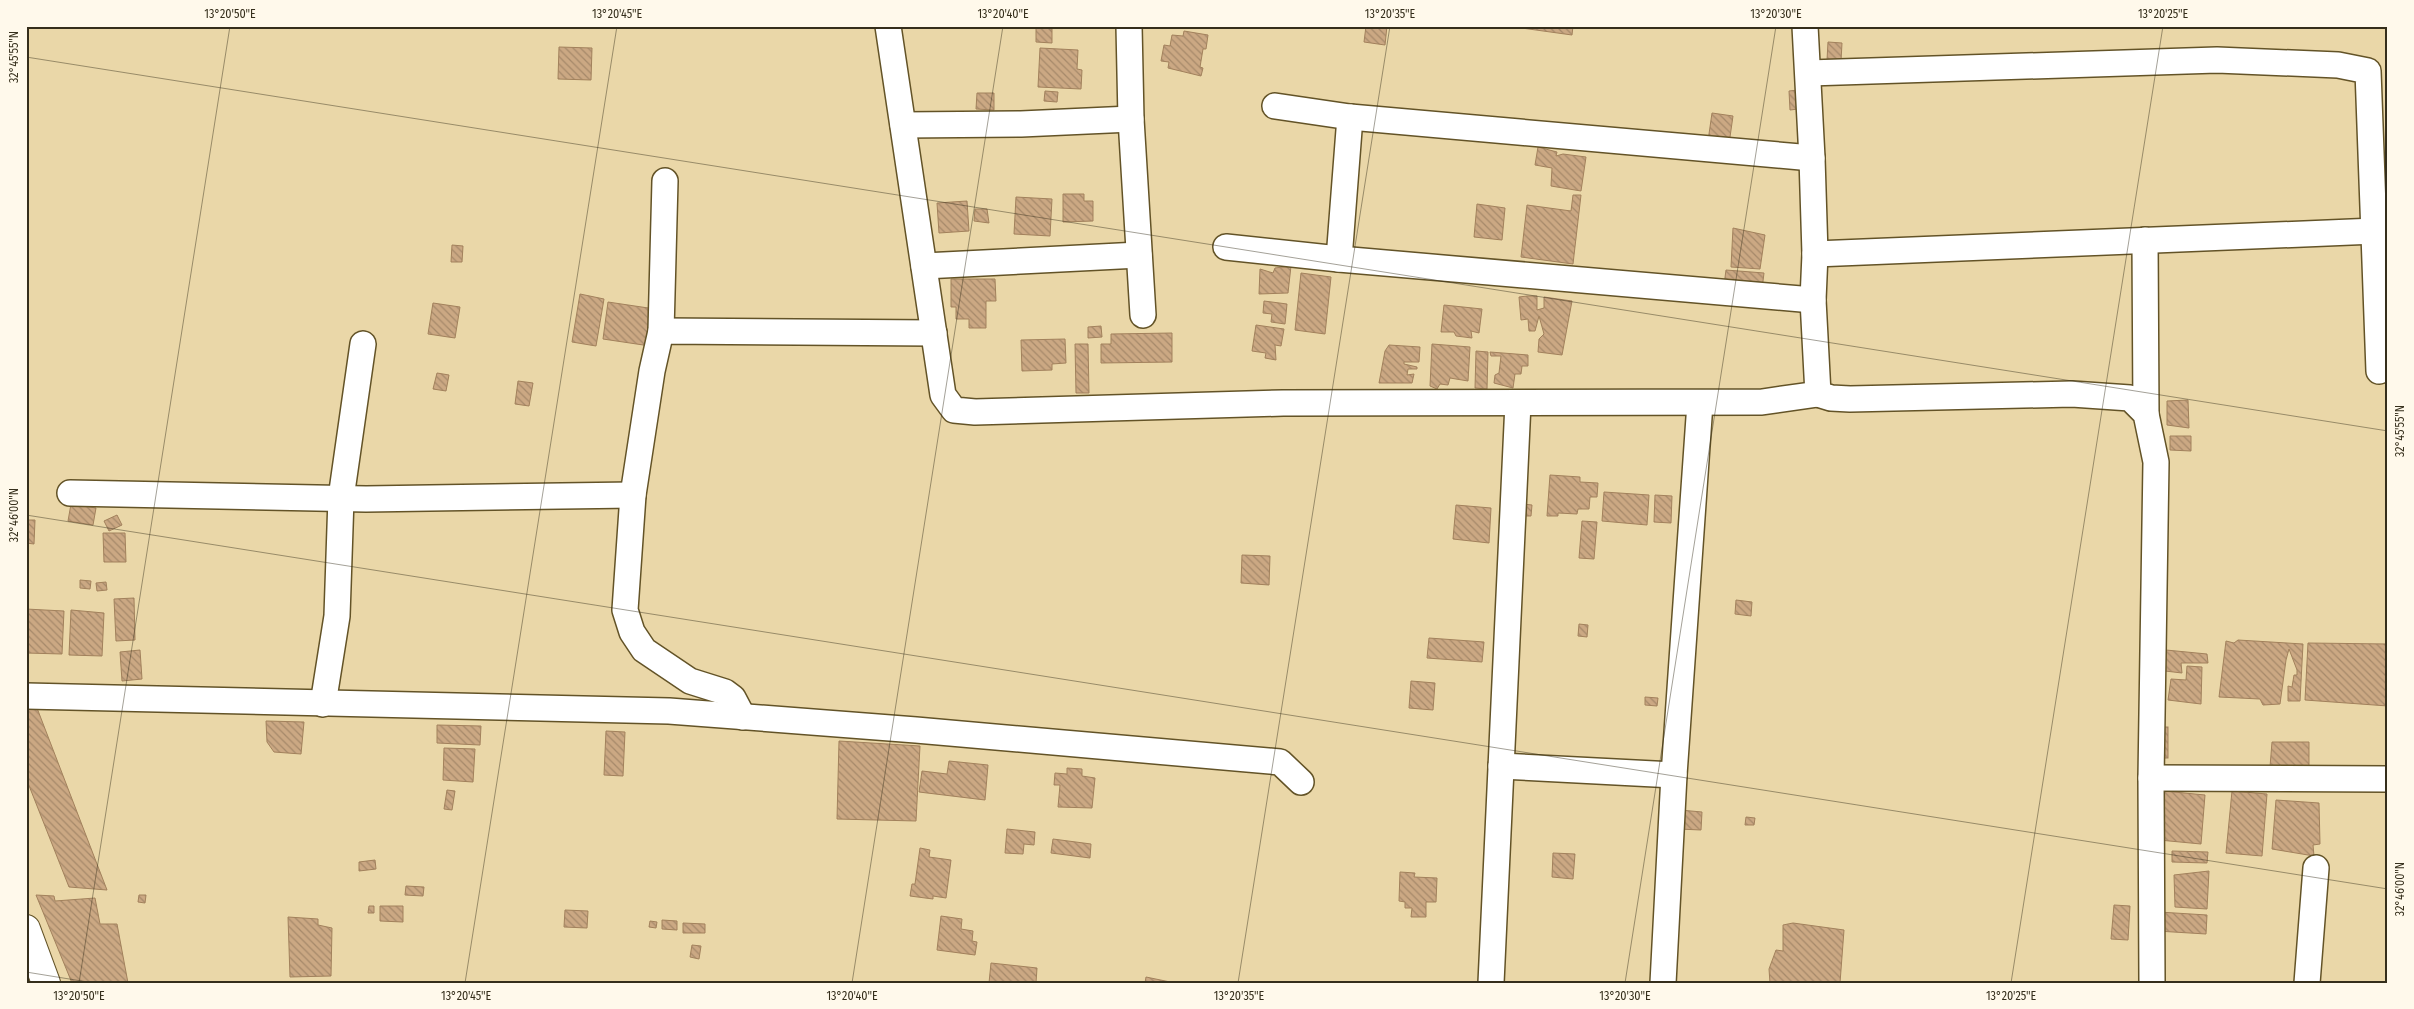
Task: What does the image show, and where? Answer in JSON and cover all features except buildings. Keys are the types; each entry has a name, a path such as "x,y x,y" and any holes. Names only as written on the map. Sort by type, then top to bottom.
{"main road":[{"path":"26,928 46,983"}],"street":[{"path":"888,26 943,395 954,410 975,412 1283,403 1762,402 1818,394 1831,398 1850,399 2091,396 2130,398 2146,414"},
{"path":"1128,26 1131,119 1143,315"},
{"path":"1805,26 1809,73 1815,254 1813,300 1818,394"},
{"path":"1809,73 2217,60 2338,64 2368,71 2379,371"},
{"path":"1275,106 1350,117 1812,158"},
{"path":"1339,259 1350,117"},
{"path":"903,125 1021,124 1131,119"},
{"path":"665,181 661,331 650,380 633,495 625,610 632,632 644,650 690,681 725,692 733,698 743,717"},
{"path":"1815,254 2375,231"},
{"path":"2145,240 2146,414 2156,462 2151,778 2152,983"},
{"path":"1226,247 1339,259 1813,300"},
{"path":"924,266 1139,255"},
{"path":"661,331 934,333"},
{"path":"323,704 337,616 341,498 363,344"},
{"path":"1491,983 1518,403"},
{"path":"1663,983 1674,775 1700,403"},
{"path":"70,493 341,498 633,495"},
{"path":"26,696 668,711 1280,762 1301,782"},
{"path":"1501,766 1674,775"},
{"path":"2151,778 2388,779"},
{"path":"2308,983 2316,868"}]}
